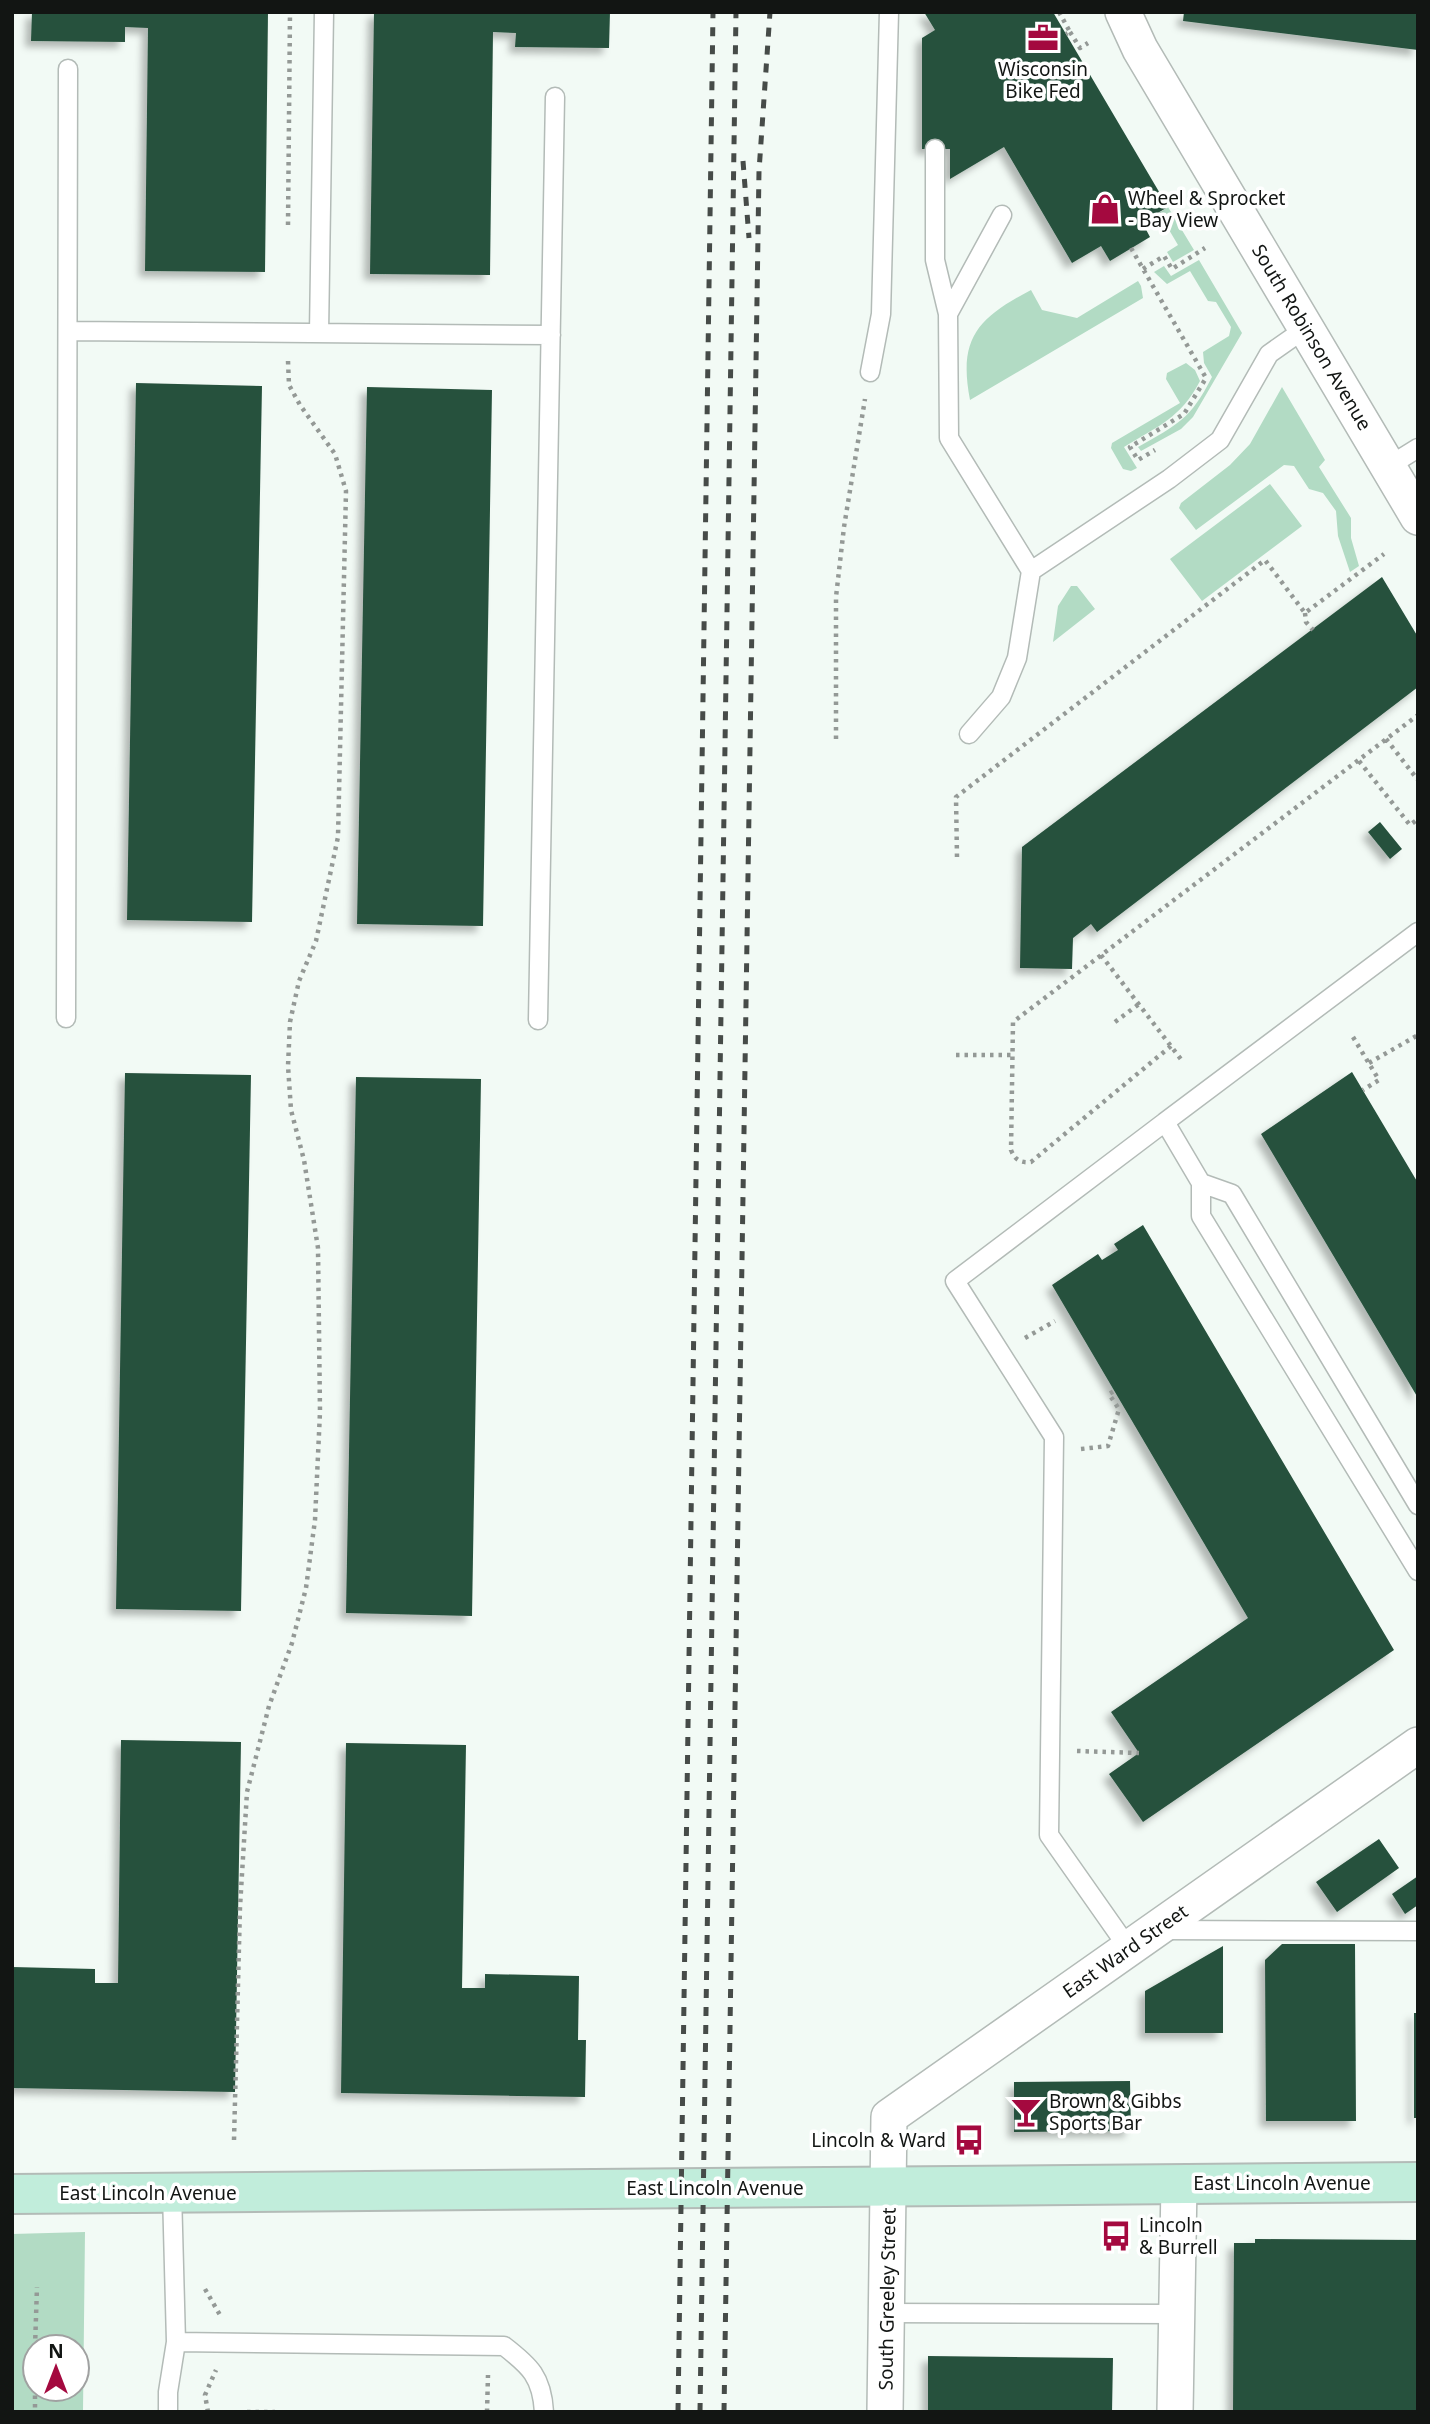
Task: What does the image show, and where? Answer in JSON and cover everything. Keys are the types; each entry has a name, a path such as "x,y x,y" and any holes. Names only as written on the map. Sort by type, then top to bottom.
{"street":[{"name":"South Robinson Avenue","path":"1123,12 1140,49 1418,517"},
{"name":"East Ward Street","path":"888,2187 889,2118 1418,1745"},
{"name":"East Lincoln Avenue","path":"12,2194 1418,2182"},
{"path":"1175,2412 1179,2184"},
{"name":"South Greeley Street","path":"885,2412 888,2187"}],"lane":[{"path":"319,333 324,12"},
{"path":"870,372 881,314 889,12"},
{"path":"66,1018 68,69"},
{"path":"538,1020 555,97"},
{"path":"935,149 935,260 948,314 949,438 1031,571 1017,658 1001,697 969,734"},
{"path":"948,314 1002,215"},
{"path":"1031,571 1169,479 1220,440 1269,354 1306,328"},
{"path":"68,331 551,335"},
{"path":"1389,466 1418,448"},
{"path":"1418,932 955,1282 1054,1437 1049,1835 1142,1940 1418,1931"},
{"path":"1165,1122 1201,1183 1201,1216 1418,1571"},
{"path":"1201,1183 1232,1194 1418,1505"},
{"path":"168,2412 168,2392 176,2342 172,2192"},
{"path":"886,2313 1177,2314"},
{"path":"176,2342 504,2346 527,2363 543,2392 544,2412"}],"path":[{"path":"288,229 290,12"},
{"path":"1059,12 1068,33 1080,48 1088,44"},
{"path":"1130,248 1206,378 1184,414 1130,447 1138,460 1158,448"},
{"path":"1143,269 1164,256 1172,269 1205,248"},
{"path":"234,2140 240,1907 247,1792 269,1706 292,1643 306,1588 315,1520 320,1412 318,1248 304,1160 291,1110 288,1066 290,1022 299,981 316,942 338,837 345,491 335,454 289,385 288,360"},
{"path":"835,738 835,597 870,372"},
{"path":"1305,612 1384,554"},
{"path":"957,857 956,797 1263,558 1305,612 1306,622 1312,629"},
{"path":"1171,1046 1031,1162 1022,1163 1014,1158 1011,1150 1013,1022 1417,718"},
{"path":"1386,739 1418,779"},
{"path":"1359,761 1410,825 1418,819"},
{"path":"1101,955 1183,1062"},
{"path":"1115,1022 1139,1004"},
{"path":"1369,1063 1418,1035"},
{"path":"1353,1037 1379,1080 1363,1090"},
{"path":"956,1055 1013,1055"},
{"path":"1054,1450 1108,1446 1119,1409 1109,1394 1114,1391"},
{"path":"1106,1751 1139,1753"},
{"path":"36,2333 37,2287"},
{"path":"487,2412 488,2346"},
{"path":"208,2412 205,2395 220,2360"},
{"path":"247,2412 275,2412"}],"green space":[{"path":"1168,207 1194,250 1173,262 1167,252 1178,245 1159,213"},
{"path":"1199,260 1242,333 1193,417 1181,429 1141,451 1138,447 1173,426 1197,403 1212,377 1204,363 1203,352 1229,336 1231,327 1216,302 1208,301 1190,271 1167,284 1154,272 1164,266 1171,276"},
{"path":"1138,281 1143,298 970,400 967,361 970,345 976,332 997,310 1031,290 1042,310 1077,318"},
{"path":"1186,363 1195,370 1200,381 1193,394 1168,420 1124,447 1137,468 1131,471 1123,469 1111,448 1112,443 1180,403 1166,379 1167,373"},
{"path":"1282,387 1325,460 1319,467 1351,518 1351,538 1359,566 1350,572 1338,536 1336,511 1323,493 1309,489 1294,466 1284,465 1196,530 1179,508 1181,503 1230,465 1250,444"},
{"path":"1270,484 1302,526 1202,601 1170,559"},
{"path":"1071,586 1077,586 1095,609 1053,642 1058,606"},
{"path":"85,2232 84,2333 21,2333 21,2403 83,2403 83,2412 12,2412 12,2234"}],"building":[{"path":"32,12 268,12 265,272 145,271 148,28 125,27 125,42 31,41"},
{"path":"374,12 610,12 609,48 515,47 516,33 493,32 490,275 370,274"},
{"path":"924,12 1053,12 1168,207 1142,222 1150,237 1110,261 1101,246 1072,263 1004,147 950,179 950,149 922,149 922,38 935,30"},
{"path":"1184,12 1418,12 1418,50 1183,21"},
{"path":"136,383 262,386 252,922 127,920"},
{"path":"367,387 492,390 483,926 357,924"},
{"path":"1382,577 1418,637 1418,687 1097,932 1091,924 1073,938 1072,969 1020,968 1022,847"},
{"path":"1380,822 1402,849 1390,859 1368,832"},
{"path":"1352,1072 1418,1183 1418,1398 1261,1134"},
{"path":"125,1073 251,1075 241,1611 116,1609"},
{"path":"356,1077 481,1079 472,1616 346,1613"},
{"path":"1143,1225 1394,1650 1143,1822 1109,1774 1139,1753 1111,1712 1248,1618 1052,1285 1098,1254 1102,1260 1118,1250 1114,1244"},
{"path":"121,1740 241,1742 235,2092 12,2088 12,1967 95,1969 95,1983 118,1983"},
{"path":"346,1743 466,1745 462,1988 485,1988 485,1974 579,1976 578,2040 586,2040 585,2097 341,2093"},
{"path":"1379,1839 1399,1868 1337,1912 1316,1882"},
{"path":"1418,1876 1418,1905 1405,1914 1392,1894"},
{"path":"1282,1944 1355,1944 1356,2121 1266,2121 1265,1960"},
{"path":"1223,1946 1223,2033 1145,2033 1145,1991"},
{"path":"1414,2013 1418,2013 1418,2118 1414,2118"},
{"path":"1130,2081 1131,2131 1014,2132 1014,2082"},
{"path":"1255,2239 1418,2240 1418,2412 1233,2412 1234,2243 1255,2243"},
{"path":"928,2356 1113,2358 1112,2412 928,2412"}],"railway":[{"path":"678,2412 713,12"},
{"path":"700,2412 736,12"},
{"path":"724,2412 759,171 770,12"},
{"path":"743,161 749,238"}],"place":[{"name":"Wisconsin Bike Fed","path":"1043,38"},
{"name":"Wheel & Sprocket - Bay View","path":"1105,209"},
{"name":"Brown & Gibbs Sports Bar","path":"1026,2112"},
{"name":"Lincoln & Ward","path":"969,2140"},
{"name":"Lincoln & Burrell","path":"1116,2236"}]}
